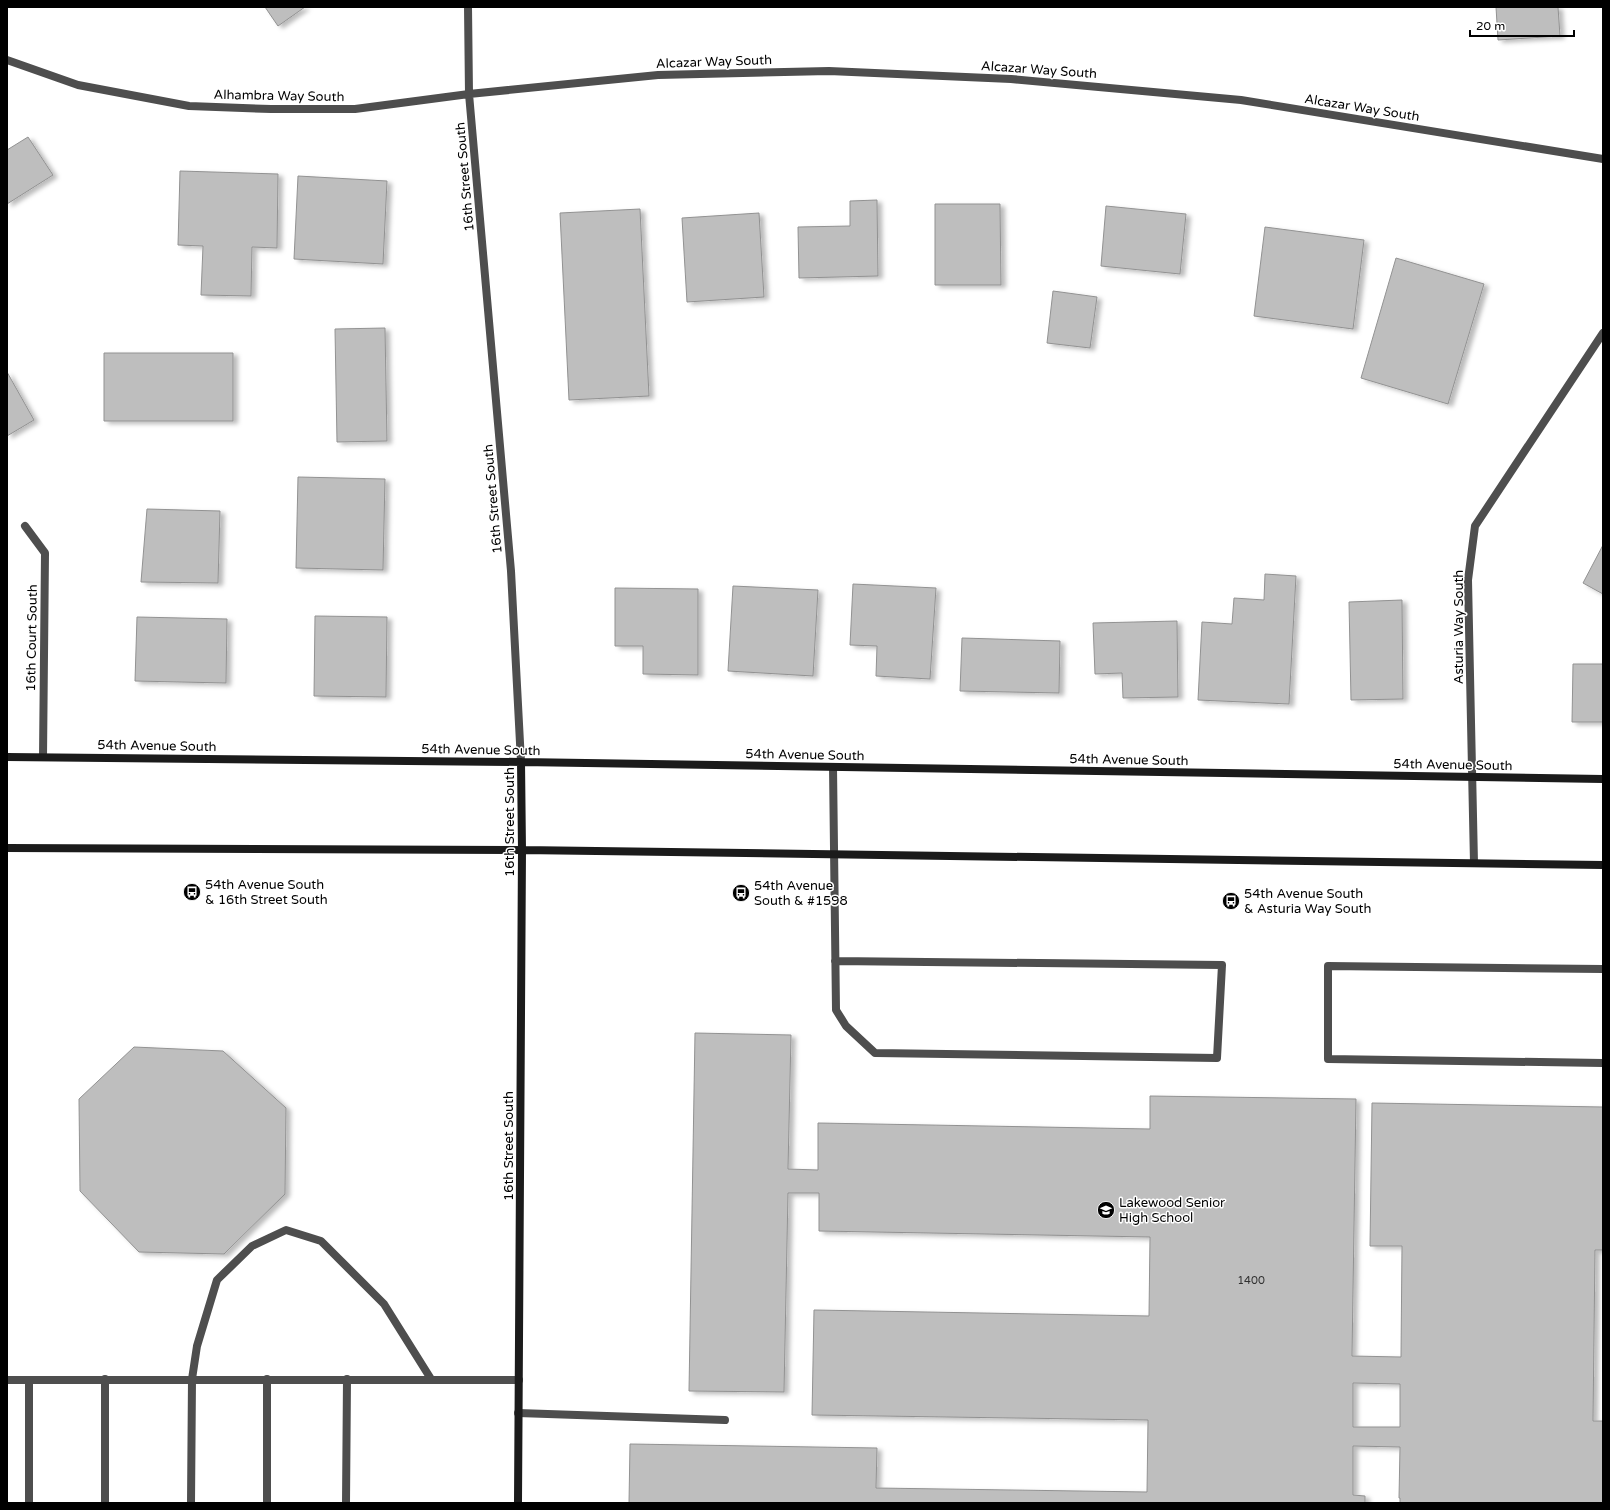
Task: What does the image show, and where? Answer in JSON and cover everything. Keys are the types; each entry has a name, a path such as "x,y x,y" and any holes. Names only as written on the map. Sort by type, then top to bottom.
{"main road":[{"name":"54th Avenue South","path":"7,757 522,762 1603,779"},
{"name":"16th Street South","path":"518,1503 522,762"},
{"path":"7,848 522,850 833,856 1603,865"}],"street":[{"path":"468,7 469,94"},
{"name":"Alhambra Way South","path":"7,60 78,85 189,106 271,110 355,109 469,94"},
{"name":"Alcazar Way South","path":"469,94 658,75 828,71 1011,78 1241,100 1603,159"},
{"name":"16th Street South","path":"469,94 511,571 522,762"},
{"name":"Asturia Way South","path":"1474,863 1468,580 1475,526 1603,333"},
{"name":"16th Court South","path":"25,526 45,552 43,757"},
{"path":"833,767 833,856 835,961 836,1010 846,1026 875,1053 1217,1058 1222,965 835,961"},
{"path":"1603,969 1328,966 1328,1059 1603,1063"},
{"path":"191,1503 192,1379 197,1346 217,1280 252,1246 286,1230 321,1241 384,1304 431,1379"},
{"path":"105,1379 105,1503"},
{"path":"267,1379 267,1503"},
{"path":"346,1503 347,1379"},
{"path":"7,1380 519,1380"},
{"path":"29,1380 29,1503"},
{"path":"518,1413 725,1420"}],"building":[{"path":"265,7 305,7 278,26"},
{"path":"1496,7 1558,7 1560,36 1498,40"},
{"path":"28,137 53,175 7,204 7,150"},
{"path":"180,171 278,174 277,248 252,247 251,296 201,295 203,246 178,245"},
{"path":"298,176 387,181 383,264 294,259"},
{"path":"877,200 878,276 799,278 798,227 850,226 850,201"},
{"path":"935,204 1000,204 1001,285 935,285"},
{"path":"1106,206 1186,214 1180,274 1101,266"},
{"path":"640,209 649,396 569,400 560,213"},
{"path":"759,213 764,297 687,302 682,218"},
{"path":"1265,227 1364,240 1353,329 1254,316"},
{"path":"1396,258 1484,284 1448,404 1361,378"},
{"path":"1053,291 1097,297 1090,348 1047,343"},
{"path":"385,328 387,441 337,442 335,329"},
{"path":"104,353 233,353 233,421 104,421"},
{"path":"7,372 34,420 7,436"},
{"path":"298,477 385,479 383,570 296,568"},
{"path":"147,509 220,511 218,583 141,582"},
{"path":"1603,545 1603,594 1583,583"},
{"path":"1265,574 1296,576 1289,704 1198,700 1202,622 1232,624 1234,598 1264,600"},
{"path":"853,584 936,588 930,679 876,676 877,646 850,645"},
{"path":"733,586 818,590 813,676 728,671"},
{"path":"615,588 698,589 698,675 643,674 643,646 615,646"},
{"path":"1402,600 1403,699 1351,700 1349,602"},
{"path":"315,616 387,617 386,697 314,696"},
{"path":"137,617 227,619 226,683 135,681"},
{"path":"1177,621 1178,697 1123,698 1122,673 1095,674 1093,623"},
{"path":"962,638 1060,641 1059,693 960,691"},
{"path":"1573,664 1603,664 1603,722 1572,722"},
{"name":"Lakewood Senior High School","path":"695,1033 791,1035 788,1169 818,1170 818,1123 1150,1129 1150,1096 1356,1099 1352,1356 1401,1357 1402,1246 1370,1246 1372,1103 1603,1107 1603,1250 1595,1250 1593,1421 1603,1421 1603,1503 1400,1503 1400,1447 1353,1446 1353,1495 1365,1496 1365,1503 629,1503 630,1444 877,1448 876,1488 1147,1492 1148,1420 812,1415 814,1310 1149,1316 1150,1237 819,1231 819,1193 788,1193 784,1392 689,1391","holes":["1353,1383 1400,1384 1400,1427 1353,1427"]},
{"path":"134,1047 223,1051 286,1108 285,1194 224,1254 139,1252 80,1191 79,1099"}],"place":[{"name":"54th Avenue South & 16th Street South","path":"192,892"},
{"name":"54th Avenue South & #1598","path":"741,893"},
{"name":"54th Avenue South & Asturia Way South","path":"1231,901"},
{"name":"Lakewood Senior High School","path":"1106,1210"}]}
